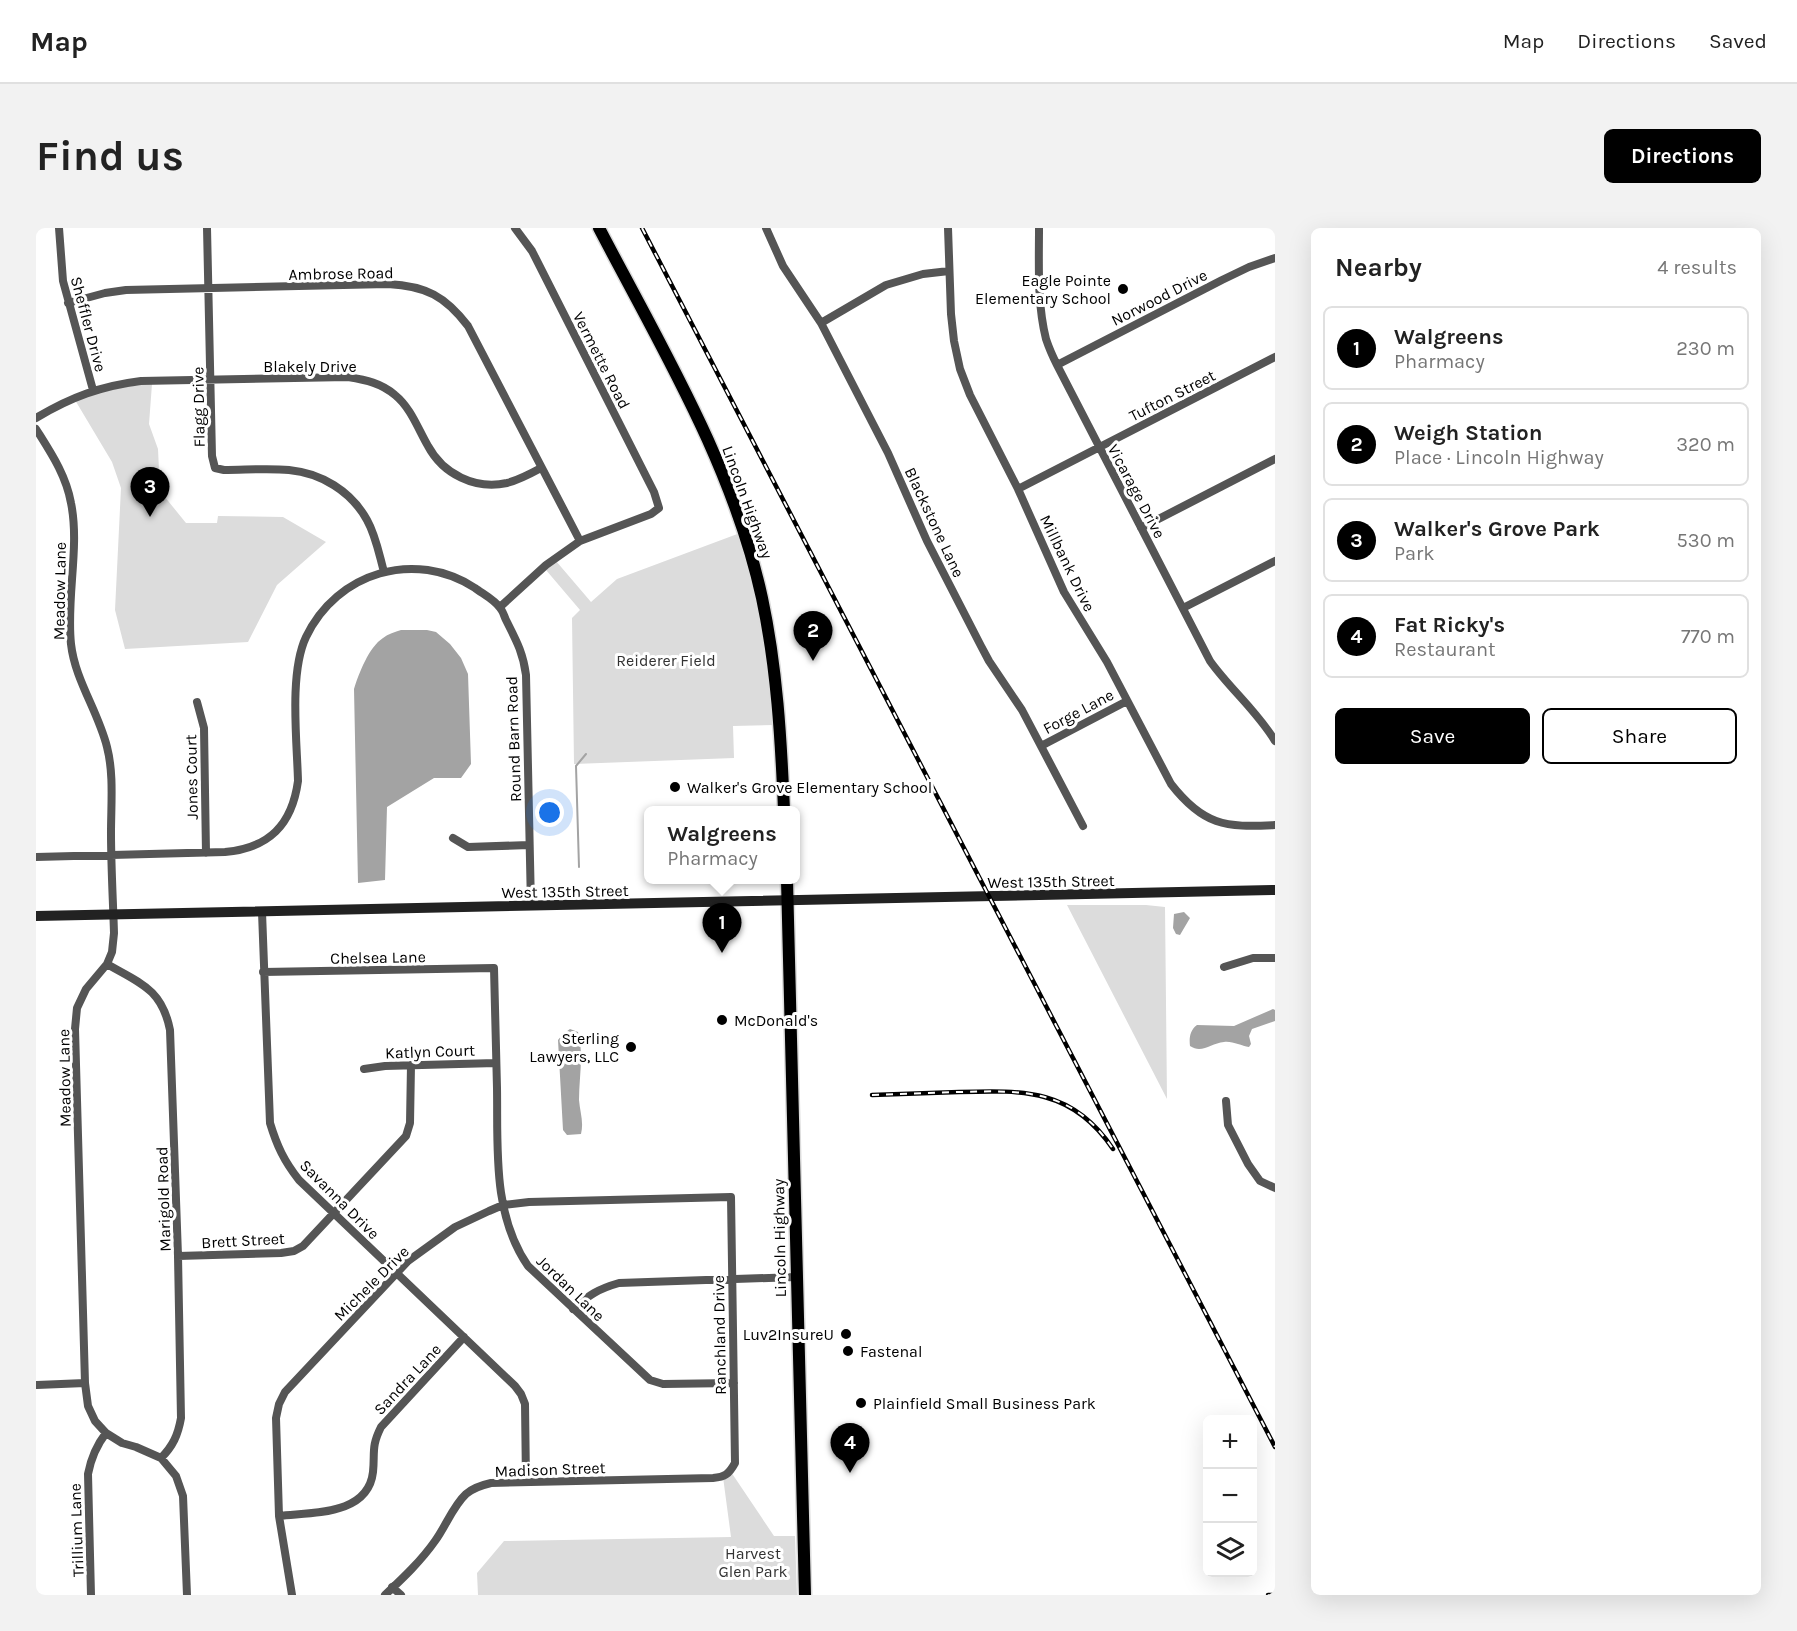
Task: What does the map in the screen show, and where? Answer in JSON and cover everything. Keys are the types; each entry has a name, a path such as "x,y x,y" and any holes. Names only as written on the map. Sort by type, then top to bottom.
{"main road":[{"name":"Lincoln Highway","path":"599,228 700,422 744,532 762,598 774,661 780,712 784,806"},
{"name":"Lincoln Highway","path":"787,884 805,1595"}],"street":[{"name":"Sheffler Drive","path":"59,228 63,282 93,390"},
{"name":"Flagg Drive","path":"207,228 212,456 215,468 288,470 308,473 341,490 367,519 375,538 384,572"},
{"name":"Vermette Road","path":"515,228 532,251 654,492 659,508 651,514 580,541"},
{"name":"Blackstone Lane","path":"766,228 783,266 821,322 888,453 927,541 989,661 1009,689 1083,826"},
{"name":"Millbank Drive","path":"948,228 951,314 960,369 978,413 1018,489 1064,592 1107,662 1170,784 1183,800 1198,813 1216,822 1234,826 1275,825"},
{"name":"Vicarage Drive","path":"1039,228 1040,298 1047,342 1057,365 1210,661 1266,726 1275,741"},
{"name":"Norwood Drive","path":"1057,365 1222,280 1275,258"},
{"path":"821,322 886,285 923,274 949,271"},
{"name":"Ambrose Road","path":"68,303 126,290 388,284 405,285 424,290 442,299 456,310 468,326 580,541"},
{"name":"Tufton Street","path":"1018,489 1275,357"},
{"name":"Blakely Drive","path":"36,418 71,399 117,384 141,381 348,377 368,380 397,396 407,408 429,449 454,475 471,482 506,483 541,468"},
{"name":"Meadow Lane","path":"36,429 64,478 71,503 73,531 69,622 71,646 76,669 107,748 111,777 112,952 107,964 86,989 77,1008 75,1029 85,1383 88,1406 95,1421 106,1433 122,1443 161,1458"},
{"path":"1141,528 1275,459"},
{"path":"500,606 546,565 580,541"},
{"path":"1183,608 1275,561"},
{"name":"Round Barn Road","path":"36,857 237,851 254,847 267,840 284,822 296,798 298,781 296,678 305,639 315,620 346,588 363,579 384,572 410,569 430,570 467,583 500,606 523,657 526,675 531,906"},
{"name":"Forge Lane","path":"1041,746 1127,701"},
{"name":"Jones Court","path":"197,702 204,728 206,853"},
{"path":"453,838 468,847 530,845"},
{"name":"West 135th Street","path":"36,916 1275,891"},
{"name":"Savanna Drive","path":"262,912 269,1106 270,1123 275,1141 284,1160 299,1180 509,1379 521,1394 525,1404 526,1482"},
{"path":"1224,967 1253,958 1275,958"},
{"name":"Marigold Road","path":"107,964 152,990 167,1013 170,1030 182,1418 175,1441 161,1458"},
{"name":"Chelsea Lane","path":"263,972 494,968"},
{"name":"Jordan Lane","path":"494,968 498,1180 510,1233 518,1252 528,1266 650,1380 663,1384 734,1383"},
{"name":"Katlyn Court","path":"364,1068 496,1063"},
{"name":"Brett Street","path":"178,1256 281,1253 294,1251 303,1246 406,1136 410,1123 411,1065"},
{"path":"1226,1101 1228,1125 1248,1164 1260,1181 1275,1188"},
{"name":"Michele Drive","path":"292,1595 279,1515 276,1418 279,1404 285,1392 408,1261 455,1227 503,1206 529,1202 730,1197"},
{"name":"Ranchland Drive","path":"730,1197 735,1463 730,1472"},
{"path":"573,1309 589,1295 603,1287 619,1283 796,1277"},
{"name":"Sandra Lane","path":"279,1515 336,1510 349,1506 360,1498 373,1474 372,1451 381,1427 464,1337"},
{"path":"37,1385 85,1383"},
{"name":"Trillium Lane","path":"91,1595 88,1474 98,1444 106,1433"},
{"path":"161,1458 176,1476 183,1496 187,1595"},
{"name":"Madison Street","path":"385,1595 417,1565 436,1541 460,1500 479,1486 491,1483 713,1478 723,1477 730,1472"},
{"path":"392,1587 400,1595"}],"green space":[{"path":"152,384 149,424 158,449 160,491 186,523 217,523 218,516 283,517 326,542 277,585 248,642 125,649 115,610 121,488 112,462 75,400 113,389"},
{"name":"Reiderer Field","path":"740,533 759,609 773,687 774,725 733,726 734,758 574,764 572,618 580,610 546,570 556,561 591,602 617,579"},
{"path":"1067,905 1165,907 1167,1099"},
{"name":"Harvest Glen Park","path":"731,1472 774,1536 795,1536 797,1595 478,1595 477,1573 504,1541 731,1537 723,1477"}],"shaded area":[{"path":"401,630 436,632 461,658 468,674 471,764 461,778 434,778 387,807 385,880 358,883 354,689 373,648 385,637"},
{"path":"1184,912 1190,918 1180,935 1176,934 1173,928 1174,914"},
{"path":"1275,1010 1275,1021 1252,1029 1249,1036 1251,1044 1249,1047 1227,1042 1203,1049 1190,1046 1190,1034 1197,1025 1234,1026"},
{"path":"570,1029 578,1032 580,1041 579,1100 582,1125 581,1134 567,1135 563,1130 558,1040"}],"waterway":[{"path":"579,867 576,766 586,754"}],"railway":[{"path":"642,228 1275,1447"},
{"path":"872,1095 1005,1092 1045,1097 1081,1114 1098,1129 1113,1149"},
{"path":"1268,1595 1275,1595"}],"place":[{"name":"Eagle Pointe Elementary School","path":"1123,289"},
{"name":"Walker's Grove Park","path":"150,517"},
{"name":"Weigh Station","path":"813,661"},
{"name":"Walker's Grove Elementary School","path":"675,787"},
{"name":"Walgreens","path":"722,953"},
{"name":"McDonald's","path":"722,1020"},
{"name":"Sterling Lawyers, LLC","path":"631,1047"},
{"name":"Luv2InsureU","path":"846,1334"},
{"name":"Fastenal","path":"848,1351"},
{"name":"Plainfield Small Business Park","path":"861,1403"},
{"name":"Fat Ricky's","path":"850,1473"}]}
